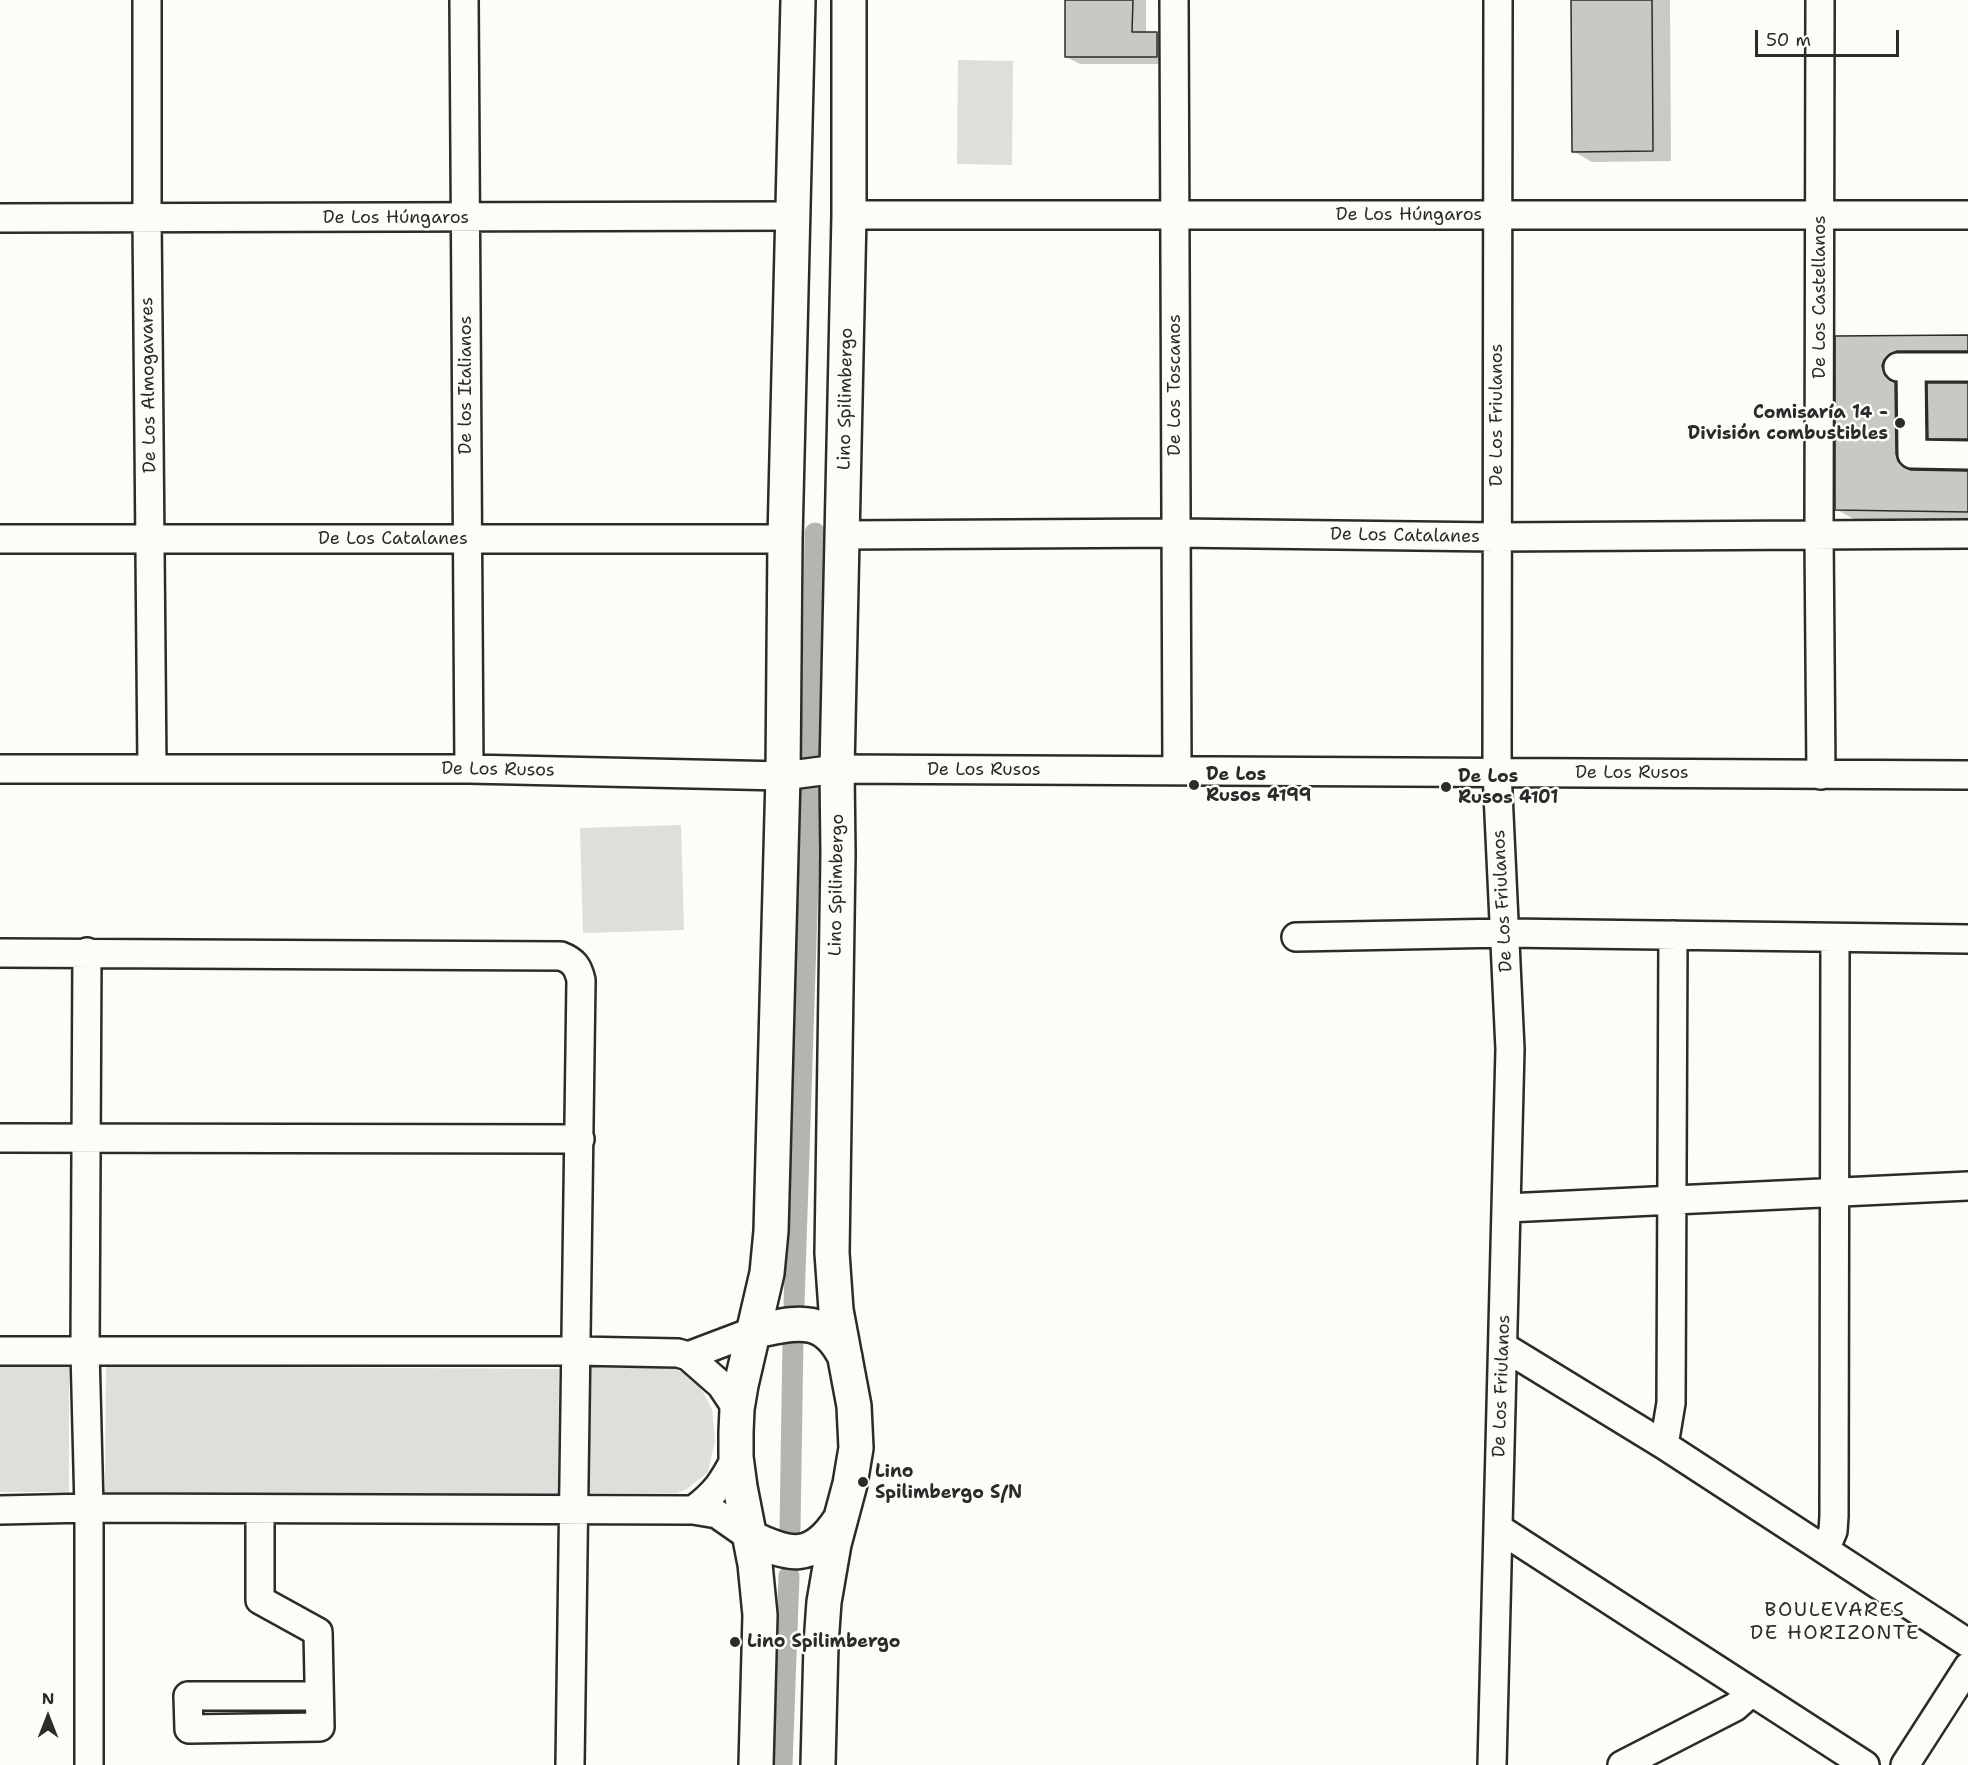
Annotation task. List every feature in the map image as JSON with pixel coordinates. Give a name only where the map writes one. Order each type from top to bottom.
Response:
[{"type":"main road","points":[[798,12],[804,34],[823,42],[834,40],[843,34],[849,12]]},
{"type":"main road","points":[[756,1765],[759,1593],[736,1457],[737,1409],[767,1273],[771,1231],[783,776],[785,539],[798,12]]},
{"type":"main road","name":"Lino Spilimbergo","points":[[818,1765],[822,1622],[826,1586],[856,1448],[854,1406],[835,1302],[832,1252],[837,770],[849,214],[849,12]]},
{"type":"main road","points":[[754,1331],[790,1323],[810,1324],[831,1336],[845,1357]]},
{"type":"main road","points":[[750,1537],[784,1552],[804,1552],[823,1541],[839,1521]]},
{"type":"street","name":"De Los Almogavares","points":[[147,0],[153,770]]},
{"type":"street","name":"De los Italianos","points":[[464,0],[469,770]]},
{"type":"street","name":"De Los Toscanos","points":[[1174,0],[1177,770]]},
{"type":"street","name":"De Los Friulanos","points":[[1492,1765],[1504,1347],[1510,1014],[1497,772],[1498,0]]},
{"type":"street","name":"De Los Castellanos","points":[[1820,0],[1821,775]]},
{"type":"street","name":"De Los Húngaros","points":[[849,214],[1968,215]]},
{"type":"street","name":"De Los Húngaros","points":[[0,218],[793,216]]},
{"type":"street","points":[[1968,367],[1905,367],[1912,454],[1968,454]]},
{"type":"street","name":"De Los Catalanes","points":[[843,535],[1176,533],[1496,537],[1968,534]]},
{"type":"street","name":"De Los Catalanes","points":[[0,539],[785,539]]},
{"type":"street","name":"De Los Rusos","points":[[0,770],[469,770],[783,776],[837,770],[1968,775]]},
{"type":"street","points":[[1296,937],[1505,933],[1968,939]]},
{"type":"street","points":[[1664,1445],[1671,1403],[1673,935]]},
{"type":"street","points":[[1826,1550],[1833,1531],[1834,1516],[1835,938]]},
{"type":"street","points":[[87,952],[85,1351],[89,1508],[89,1765]]},
{"type":"street","points":[[0,953],[561,956],[572,961],[581,980],[570,1765]]},
{"type":"street","points":[[0,1138],[580,1139]]},
{"type":"street","points":[[1507,1208],[1968,1186]]},
{"type":"street","points":[[688,1356],[754,1331]]},
{"type":"street","points":[[1504,1347],[1664,1445],[1968,1643]]},
{"type":"street","points":[[0,1352],[577,1351],[678,1353],[688,1356],[721,1385],[737,1409]]},
{"type":"street","points":[[693,1510],[722,1484],[736,1457]]},
{"type":"street","points":[[0,1509],[693,1510],[717,1514],[750,1537]]},
{"type":"street","points":[[260,1509],[260,1600],[318,1632],[319,1696]]},
{"type":"street","points":[[1498,1528],[1865,1765]]},
{"type":"street","points":[[1905,1765],[1968,1667]]},
{"type":"street","points":[[1622,1765],[1735,1707],[1752,1692]]},
{"type":"shaded area","points":[[958,60],[1013,61],[1012,165],[957,164]]},
{"type":"shaded area","points":[[681,825],[684,930],[583,933],[580,828]]},
{"type":"shaded area","points":[[106,1366],[559,1369],[558,1495],[105,1492]]},
{"type":"shaded area","points":[[0,1367],[69,1367],[69,1492],[0,1492]]},
{"type":"shaded area","points":[[588,1367],[673,1368],[695,1377],[712,1409],[715,1441],[708,1472],[687,1489],[677,1493],[585,1493]]},
{"type":"building","points":[[1065,0],[1133,0],[1132,32],[1157,32],[1157,57],[1065,57]]},
{"type":"building","points":[[1571,0],[1652,0],[1653,151],[1572,152]]},
{"type":"building","name":"Comisaría 14 - División combustibles","points":[[1968,335],[1968,351],[1897,351],[1884,360],[1882,366],[1885,375],[1895,382],[1898,461],[1911,470],[1968,471],[1968,512],[1835,510],[1835,336]]},
{"type":"building","points":[[1927,383],[1968,383],[1968,439],[1928,439]]},
{"type":"waterway","points":[[812,755],[815,533]]},
{"type":"waterway","points":[[794,1304],[811,790]]},
{"type":"waterway","points":[[790,1529],[793,1338]]},
{"type":"waterway","points":[[782,1765],[789,1576]]},
{"type":"place","name":"Comisaría 14 - División combustibles","points":[[1900,423]]},
{"type":"place","name":"De Los Rusos 4199","points":[[1194,785]]},
{"type":"place","name":"De Los Rusos 4101","points":[[1446,787]]},
{"type":"place","name":"Lino Spilimbergo S/N","points":[[863,1482]]},
{"type":"place","name":"Lino Spilimbergo","points":[[735,1642]]},
{"type":"district","name":"BOULEVARES DE HORIZONTE","points":[[1835,1622]]}]
